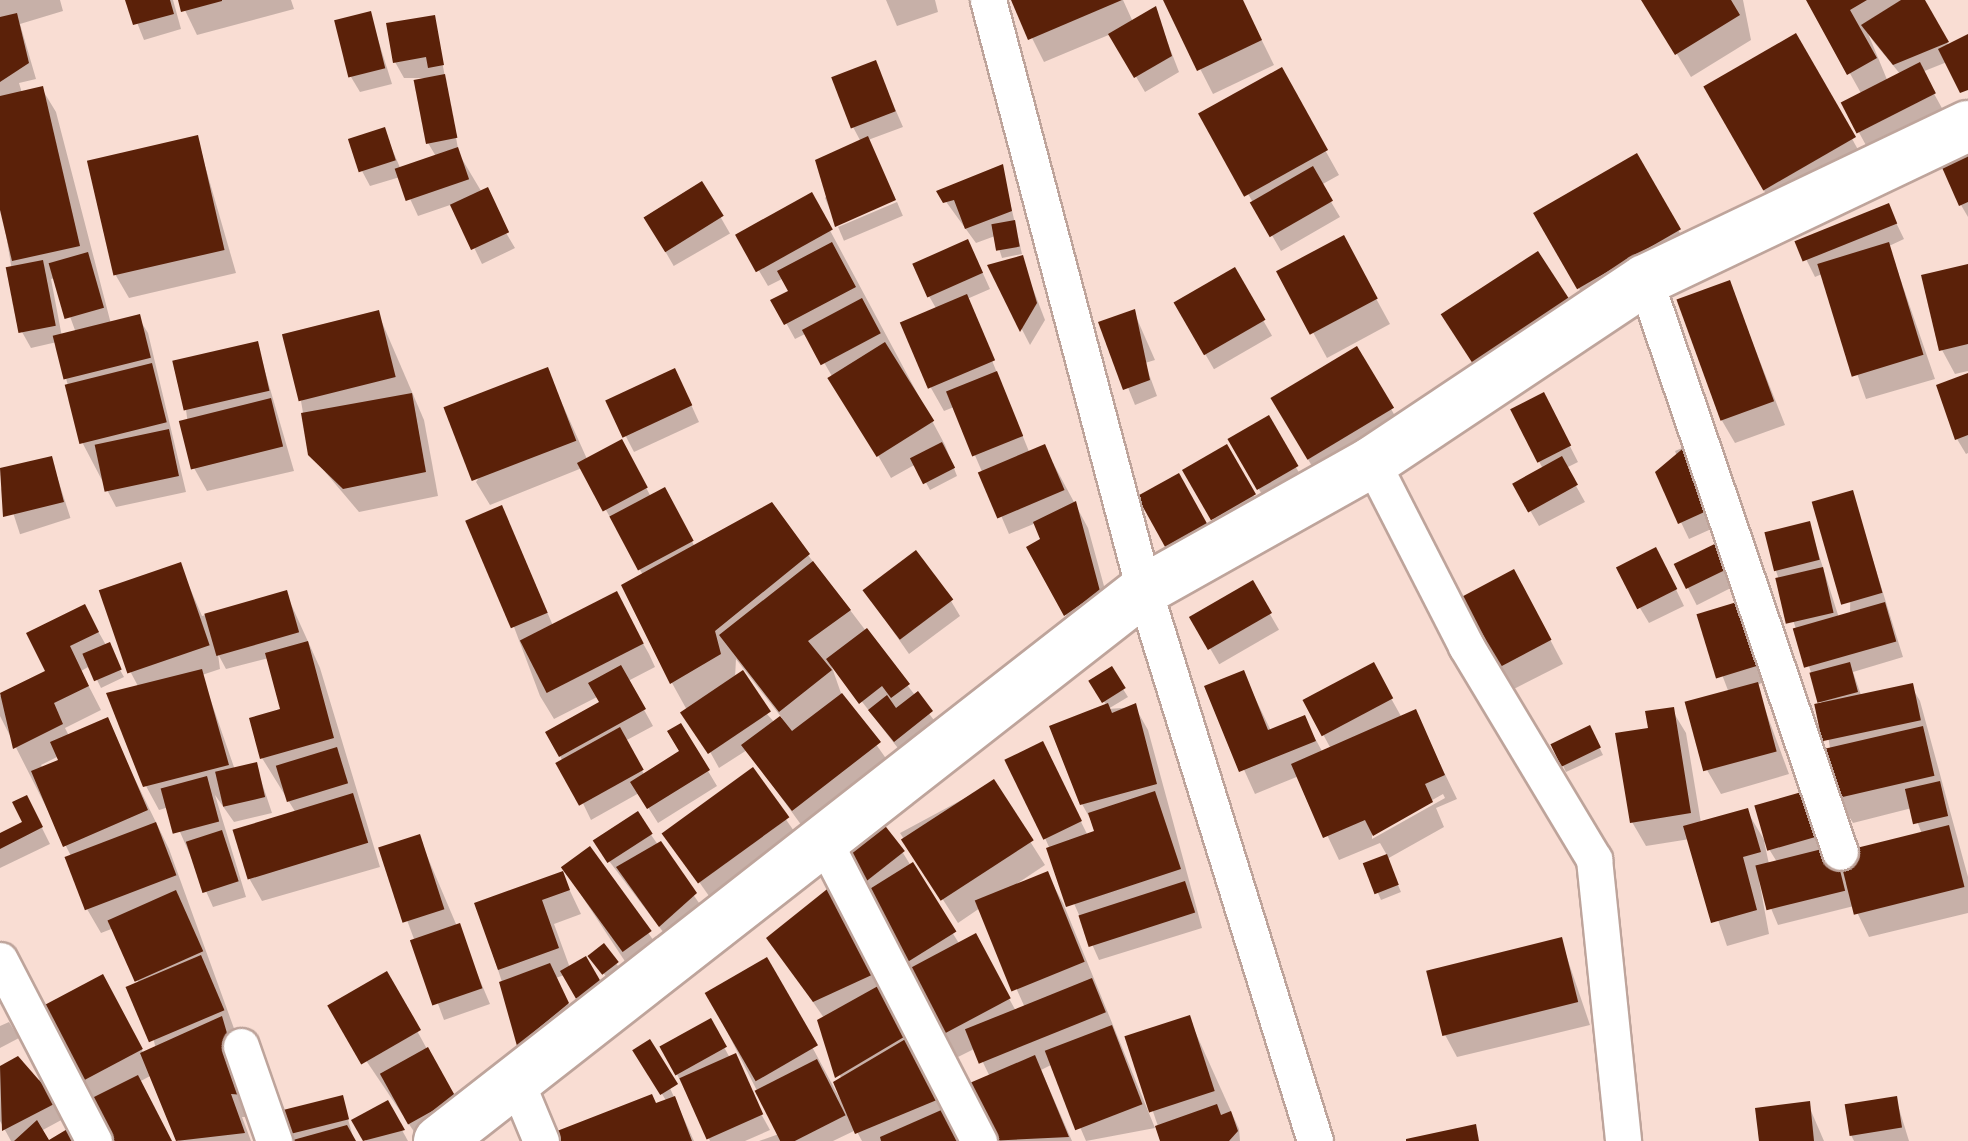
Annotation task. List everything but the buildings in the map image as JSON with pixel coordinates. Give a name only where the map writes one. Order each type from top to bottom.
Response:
[{"type":"street","points":[[988,0],[1144,590],[1315,1141]]},
{"type":"street","points":[[439,1141],[1144,590],[1372,462],[1645,280],[1968,126]]},
{"type":"street","points":[[1645,280],[1840,852]]},
{"type":"street","points":[[1372,462],[1466,646],[1594,859],[1623,1141]]},
{"type":"street","points":[[824,840],[979,1141]]},
{"type":"street","points":[[0,960],[94,1141]]},
{"type":"street","points":[[241,1046],[274,1141]]},
{"type":"street","points":[[516,1080],[541,1141]]}]
